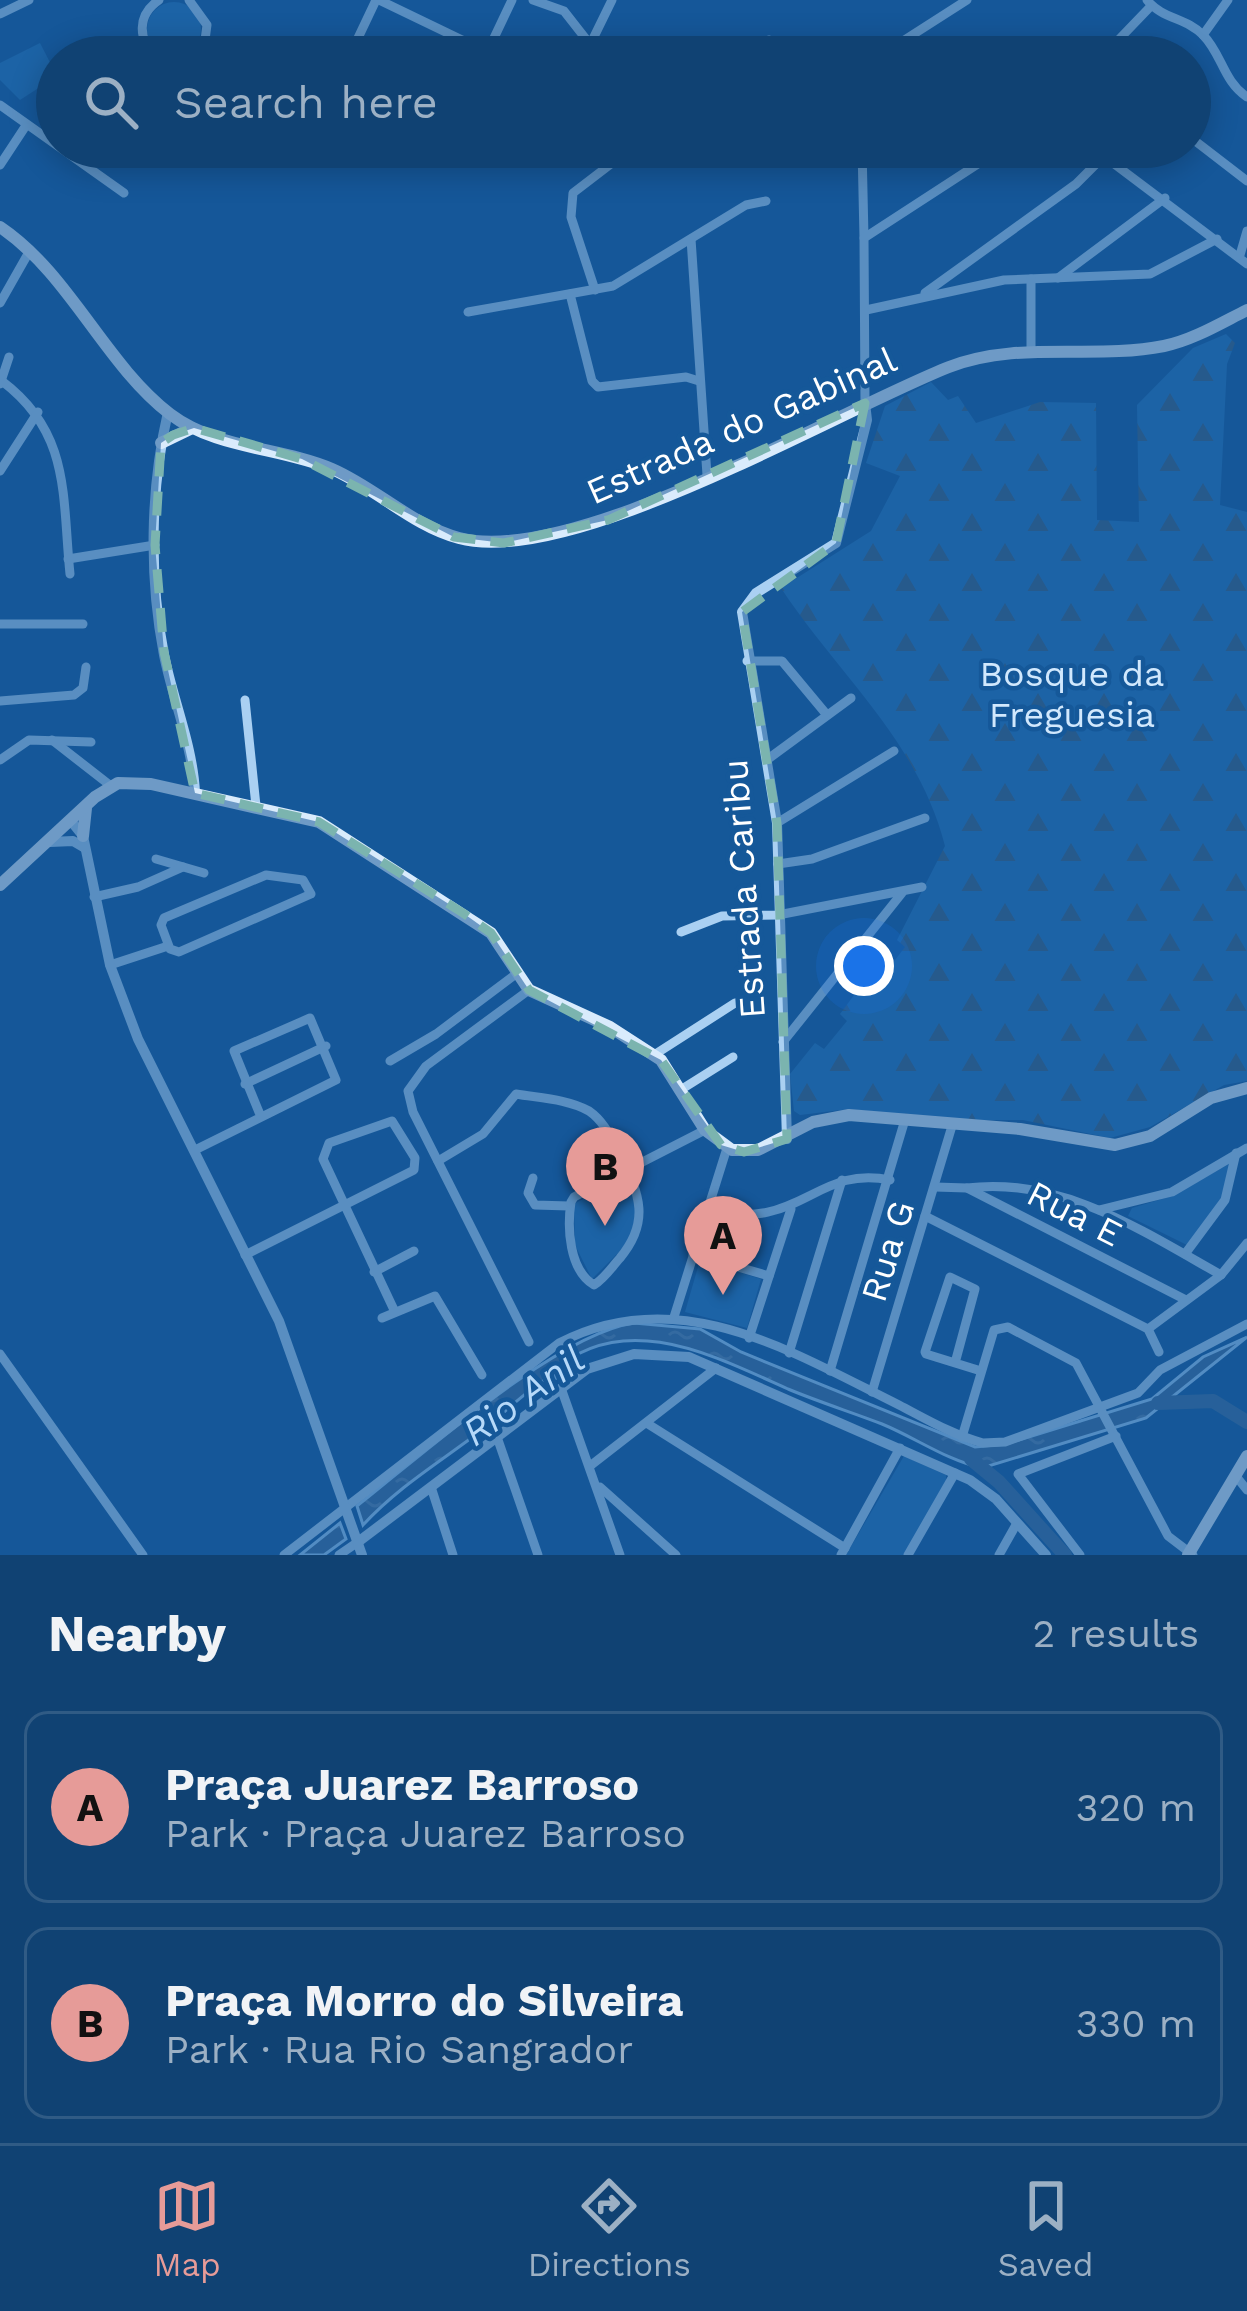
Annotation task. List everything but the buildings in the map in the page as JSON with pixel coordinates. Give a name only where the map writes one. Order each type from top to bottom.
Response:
[{"type":"main road","name":"Estrada do Gabinal","points":[[0,227],[29,252],[168,412],[194,428],[333,470],[431,526],[482,543],[539,537],[608,520],[958,364],[1031,351],[1161,346],[1247,310]]},
{"type":"main road","points":[[161,443],[194,428]]},
{"type":"main road","points":[[0,885],[110,786],[151,784],[256,806],[339,832],[491,933],[530,989],[610,1027],[654,1055],[682,1089],[705,1130],[727,1148],[744,1152],[787,1139],[835,1116],[1128,1143],[1158,1132],[1211,1099],[1247,1088]]},
{"type":"main road","points":[[84,842],[86,806]]},
{"type":"main road","points":[[1190,1554],[1247,1456]]},
{"type":"street","points":[[0,14],[29,0]]},
{"type":"street","points":[[138,0],[149,8]]},
{"type":"street","points":[[142,36],[149,8],[159,0]]},
{"type":"street","points":[[189,0],[207,25],[206,36]]},
{"type":"street","points":[[360,36],[378,0],[449,36]]},
{"type":"street","points":[[495,36],[512,0]]},
{"type":"street","points":[[533,0],[551,2],[564,11],[583,36]]},
{"type":"street","points":[[594,36],[611,0]]},
{"type":"street","points":[[911,36],[967,0]]},
{"type":"street","points":[[1120,36],[1149,3],[1203,34],[1228,0]]},
{"type":"street","points":[[1211,49],[1227,78],[1247,97]]},
{"type":"street","points":[[0,105],[36,134]]},
{"type":"street","points":[[0,165],[25,127]]},
{"type":"street","points":[[1211,153],[1247,181]]},
{"type":"street","points":[[86,168],[124,193]]},
{"type":"street","points":[[595,290],[572,218],[573,193],[606,168]]},
{"type":"street","points":[[862,168],[865,403]]},
{"type":"street","points":[[864,238],[972,168]]},
{"type":"street","points":[[925,293],[963,260],[1093,168]]},
{"type":"street","points":[[1121,168],[1244,260]]},
{"type":"street","points":[[1058,278],[1165,198]]},
{"type":"street","points":[[468,312],[613,286],[746,206],[766,201]]},
{"type":"street","points":[[1244,260],[1247,231]]},
{"type":"street","points":[[691,239],[706,475]]},
{"type":"street","points":[[866,310],[925,293],[1031,279],[1150,274],[1217,239]]},
{"type":"street","points":[[0,303],[29,252]]},
{"type":"street","points":[[1031,279],[1031,351]]},
{"type":"street","points":[[570,294],[598,387],[686,377],[699,381]]},
{"type":"street","points":[[9,357],[1,382],[38,412],[57,452],[70,574]]},
{"type":"street","points":[[686,377],[698,366]]},
{"type":"street","name":"Estrada Caribu","points":[[787,1139],[777,824],[741,624],[747,602],[826,552],[841,534],[867,420],[865,403]]},
{"type":"street","points":[[0,471],[38,412]]},
{"type":"street","points":[[168,412],[161,443],[155,545],[164,652],[195,793]]},
{"type":"street","points":[[68,559],[155,545]]},
{"type":"street","points":[[0,624],[82,624]]},
{"type":"street","points":[[746,661],[782,661],[827,715]]},
{"type":"street","points":[[0,700],[74,695],[83,688],[86,667]]},
{"type":"street","points":[[768,759],[851,698]]},
{"type":"street","points":[[245,700],[256,806]]},
{"type":"street","points":[[52,740],[110,786]]},
{"type":"street","points":[[0,760],[20,743],[91,742]]},
{"type":"street","points":[[777,824],[894,751]]},
{"type":"street","points":[[778,864],[812,859],[925,818]]},
{"type":"street","points":[[71,821],[84,842],[110,965],[138,1039],[304,1382],[359,1545]]},
{"type":"street","points":[[50,842],[84,842]]},
{"type":"street","points":[[156,859],[204,873]]},
{"type":"street","points":[[94,897],[138,887],[183,866]]},
{"type":"street","points":[[110,965],[168,946],[179,952],[290,906],[310,895],[310,886],[287,875],[266,875],[161,921],[168,946]]},
{"type":"street","points":[[681,932],[722,916],[778,915],[922,887]]},
{"type":"street","points":[[783,1042],[902,892]]},
{"type":"street","points":[[390,1060],[436,1034],[516,974]]},
{"type":"street","points":[[529,1342],[408,1099],[412,1081],[530,989]]},
{"type":"street","points":[[654,1055],[735,1003]]},
{"type":"street","points":[[195,1150],[336,1080],[326,1046],[310,1018],[238,1048],[233,1056],[261,1117]]},
{"type":"street","points":[[245,1084],[326,1046]]},
{"type":"street","points":[[682,1089],[733,1057]]},
{"type":"street","points":[[438,1161],[483,1134],[516,1094],[589,1112],[606,1128],[628,1170],[641,1201],[638,1231],[594,1285],[584,1279],[570,1243],[569,1206],[574,1197],[628,1170],[705,1130]]},
{"type":"street","points":[[245,1255],[344,1209],[409,1174],[415,1158],[392,1121],[329,1143],[322,1159],[344,1209],[374,1272],[395,1312]]},
{"type":"street","points":[[830,1371],[904,1123]]},
{"type":"street","name":"Rua G","points":[[872,1392],[952,1126]]},
{"type":"street","points":[[674,1317],[727,1148]]},
{"type":"street","points":[[1099,1210],[1165,1195],[1242,1151]]},
{"type":"street","points":[[1184,1254],[1225,1200],[1242,1151]]},
{"type":"street","points":[[707,1209],[751,1216],[791,1208],[857,1174],[890,1180]]},
{"type":"street","points":[[533,1178],[528,1193],[535,1205],[569,1206]]},
{"type":"street","points":[[789,1353],[843,1179]]},
{"type":"street","points":[[967,1188],[1024,1186],[1099,1210],[1221,1275]]},
{"type":"street","name":"Rua E","points":[[935,1187],[967,1188],[1186,1300]]},
{"type":"street","points":[[749,1338],[791,1208]]},
{"type":"street","points":[[925,1216],[1148,1329],[1159,1352]]},
{"type":"street","points":[[1148,1329],[1221,1275],[1247,1244]]},
{"type":"street","points":[[374,1272],[414,1251]]},
{"type":"street","points":[[693,1254],[769,1276]]},
{"type":"street","points":[[955,1363],[974,1289],[950,1277],[925,1352],[955,1363],[981,1372]]},
{"type":"street","points":[[382,1318],[428,1295],[441,1300],[482,1375]]},
{"type":"street","points":[[284,1555],[559,1343],[623,1317],[674,1317],[749,1338],[983,1443],[1005,1442],[1103,1409],[1142,1391],[1160,1370],[1247,1324]]},
{"type":"street","points":[[962,1437],[992,1333],[1006,1326],[1072,1359],[1168,1536],[1190,1554]]},
{"type":"street","points":[[0,1354],[143,1555]]},
{"type":"street","points":[[339,1555],[359,1545],[561,1388],[602,1362],[634,1354],[672,1354],[716,1368],[983,1487],[1046,1555]]},
{"type":"street","points":[[590,1466],[716,1368]]},
{"type":"street","points":[[561,1388],[620,1555]]},
{"type":"street","points":[[648,1424],[843,1551],[900,1448]]},
{"type":"street","points":[[1080,1555],[1018,1474],[1115,1433]]},
{"type":"street","points":[[497,1437],[538,1555]]},
{"type":"street","points":[[908,1555],[955,1473]]},
{"type":"street","points":[[1235,1475],[1247,1490]]},
{"type":"street","points":[[596,1484],[676,1555]]},
{"type":"street","points":[[431,1487],[453,1555]]},
{"type":"street","points":[[999,1555],[1017,1523]]},
{"type":"highlighted area","points":[[865,403],[836,543],[742,612],[777,823],[787,1139],[744,1152],[721,1145],[661,1060],[529,990],[491,933],[463,913],[319,822],[195,793],[164,652],[155,545],[161,443],[173,435],[194,428],[302,459],[454,537],[504,543],[608,520]]},
{"type":"green space","points":[[164,4],[184,4],[199,19],[200,36],[148,36],[149,19]]},
{"type":"green space","points":[[36,45],[36,90],[20,100],[0,80],[0,63]]},
{"type":"green space","name":"Bosque da Freguesia","points":[[1226,334],[1235,343],[1227,364],[1220,505],[1247,512],[1247,1081],[1224,1085],[1150,1127],[1110,1138],[1023,1120],[950,1120],[849,1109],[800,1115],[794,1111],[790,1074],[815,1043],[824,1049],[847,1021],[840,1014],[866,979],[876,985],[905,947],[897,940],[945,846],[933,808],[897,741],[781,588],[871,531],[900,476],[866,463],[885,406],[931,382],[948,400],[958,396],[976,423],[1040,402],[1096,403],[1097,520],[1139,522],[1137,405],[1193,348]]},
{"type":"green space","points":[[1229,1164],[1233,1167],[1226,1192],[1187,1245],[1128,1216],[1132,1208],[1172,1196]]},
{"type":"green space","points":[[625,1176],[639,1199],[631,1240],[592,1279],[575,1245],[574,1204]]},
{"type":"green space","points":[[700,1260],[761,1279],[747,1328],[685,1312]]},
{"type":"green space","points":[[904,1456],[946,1475],[946,1481],[904,1555],[846,1555]]},
{"type":"water","name":"Rio Anil","points":[[634,1323],[700,1329],[741,1352],[975,1447],[1006,1444],[1152,1399],[1203,1357],[1247,1337],[1146,1418],[982,1468],[699,1352],[638,1340],[608,1343],[579,1353],[551,1373],[561,1379],[549,1377],[531,1389],[405,1486],[363,1525],[357,1506],[491,1400],[567,1349]]},
{"type":"water","points":[[340,1523],[346,1539],[324,1555],[300,1555]]},
{"type":"waterway","points":[[1158,1403],[1213,1401],[1247,1422]]},
{"type":"waterway","points":[[971,1459],[999,1482],[1065,1555]]},
{"type":"place","name":"Praça Morro do Silveira","points":[[605,1226]]},
{"type":"place","name":"Praça Juarez Barroso","points":[[723,1295]]}]
